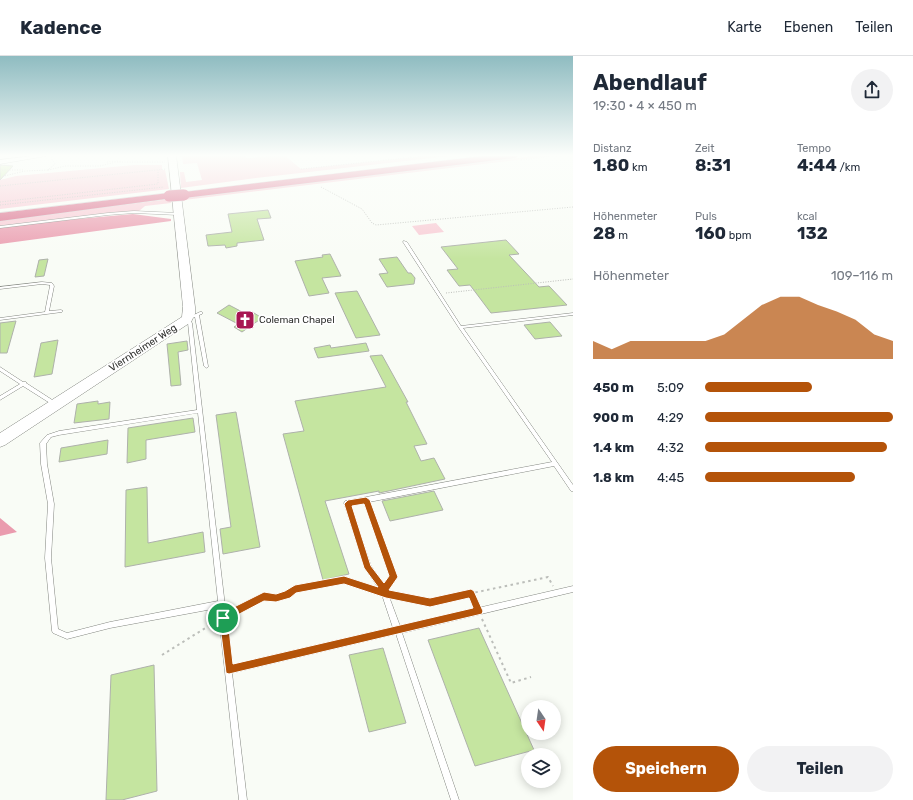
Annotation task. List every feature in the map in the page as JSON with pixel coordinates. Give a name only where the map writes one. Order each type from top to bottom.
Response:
[{"type":"highway","points":[[0,212],[177,196],[224,190]]},
{"type":"highway","points":[[0,216],[229,190]]},
{"type":"street","name":"Viernheimer Weg","points":[[176,190],[189,314],[195,316]]},
{"type":"street","name":"Viernheimer Weg","points":[[0,441],[195,316]]},
{"type":"lane","points":[[0,227],[134,212],[177,196]]},
{"type":"lane","points":[[404,242],[460,327],[573,489]]},
{"type":"lane","points":[[0,288],[42,283],[51,284],[52,286],[47,313]]},
{"type":"lane","points":[[0,318],[61,311]]},
{"type":"lane","points":[[460,327],[573,314]]},
{"type":"lane","points":[[195,316],[206,366]]},
{"type":"lane","points":[[195,316],[190,323],[243,800]]},
{"type":"lane","points":[[0,369],[56,404]]},
{"type":"lane","points":[[0,398],[24,383]]},
{"type":"lane","points":[[200,411],[59,433],[49,436],[43,443],[44,464],[51,504],[48,558],[55,631],[67,636],[110,625],[221,604]]},
{"type":"lane","points":[[455,800],[385,592],[368,568],[348,504],[556,464]]},
{"type":"lane","points":[[366,500],[394,577],[385,592]]},
{"type":"lane","points":[[229,670],[573,589]]},
{"type":"path","points":[[0,202],[108,190]]},
{"type":"path","points":[[326,190],[362,210],[372,223],[376,225],[573,207]]},
{"type":"path","points":[[0,205],[177,196]]},
{"type":"path","points":[[438,294],[573,279]]},
{"type":"path","points":[[162,654],[264,596],[276,598],[287,595],[295,590],[344,580],[385,592],[430,602],[548,577],[557,593]]},
{"type":"path","points":[[471,594],[511,682],[531,677]]},
{"type":"shaded area","points":[[0,190],[163,190],[0,209]]},
{"type":"shaded area","points":[[245,190],[269,190],[184,200],[183,197]]},
{"type":"shaded area","points":[[170,199],[171,203],[145,206],[139,211],[0,226],[0,220]]},
{"type":"shaded area","points":[[133,214],[171,219],[171,221],[0,244],[0,228],[55,221]]},
{"type":"shaded area","points":[[436,223],[444,232],[419,235],[412,226]]},
{"type":"shaded area","points":[[0,518],[17,532],[0,536]]},
{"type":"building","points":[[268,210],[271,218],[257,219],[264,240],[237,243],[237,246],[226,248],[225,245],[208,246],[206,235],[232,232],[228,214]]},
{"type":"building","points":[[506,240],[519,254],[509,255],[539,287],[549,286],[567,305],[491,313],[470,285],[459,286],[447,270],[458,269],[441,247]]},
{"type":"building","points":[[330,254],[341,276],[322,278],[329,293],[309,296],[295,261],[323,257],[322,255]]},
{"type":"building","points":[[397,257],[408,273],[411,273],[415,278],[414,284],[387,287],[379,274],[388,273],[379,259]]},
{"type":"building","points":[[48,259],[44,276],[35,277],[39,260]]},
{"type":"building","points":[[357,291],[380,335],[356,338],[335,293]]},
{"type":"building","name":"Coleman Chapel","points":[[229,305],[250,316],[254,313],[262,318],[242,332],[234,327],[238,324],[217,313]]},
{"type":"building","points":[[16,321],[7,353],[0,353],[0,323]]},
{"type":"building","points":[[550,322],[562,336],[535,339],[524,325]]},
{"type":"building","points":[[58,340],[52,374],[34,377],[41,343]]},
{"type":"building","points":[[187,341],[188,350],[178,352],[181,385],[171,386],[167,344]]},
{"type":"building","points":[[366,343],[369,351],[318,358],[314,348],[330,345],[331,348]]},
{"type":"building","points":[[382,355],[408,402],[406,402],[427,444],[414,446],[421,461],[434,458],[445,479],[379,493],[379,491],[325,501],[349,574],[323,580],[283,434],[304,431],[295,401],[386,387],[370,356]]},
{"type":"building","points":[[98,401],[98,404],[110,402],[109,419],[74,423],[77,404]]},
{"type":"building","points":[[236,412],[260,547],[223,554],[220,529],[231,527],[216,415]]},
{"type":"building","points":[[193,418],[195,432],[146,440],[146,459],[127,463],[128,428]]},
{"type":"building","points":[[108,440],[107,454],[59,462],[61,448]]},
{"type":"building","points":[[147,487],[148,543],[203,532],[205,552],[125,567],[126,490]]},
{"type":"building","points":[[434,491],[443,510],[390,521],[382,501]]},
{"type":"building","points":[[479,628],[521,721],[521,740],[529,740],[533,748],[521,748],[521,754],[475,766],[428,640]]},
{"type":"building","points":[[383,648],[406,723],[369,732],[349,655]]},
{"type":"building","points":[[154,665],[157,791],[122,800],[106,800],[111,675]]},
{"type":"place","name":"Coleman Chapel","points":[[245,320]]},
{"type":"route","points":[[223,618],[229,670],[338,643],[479,611],[471,594],[430,602],[386,594],[384,590],[394,577],[366,500],[348,504],[368,568],[379,581],[386,594],[344,580],[295,590],[287,595],[276,598],[264,596],[223,618]]}]
